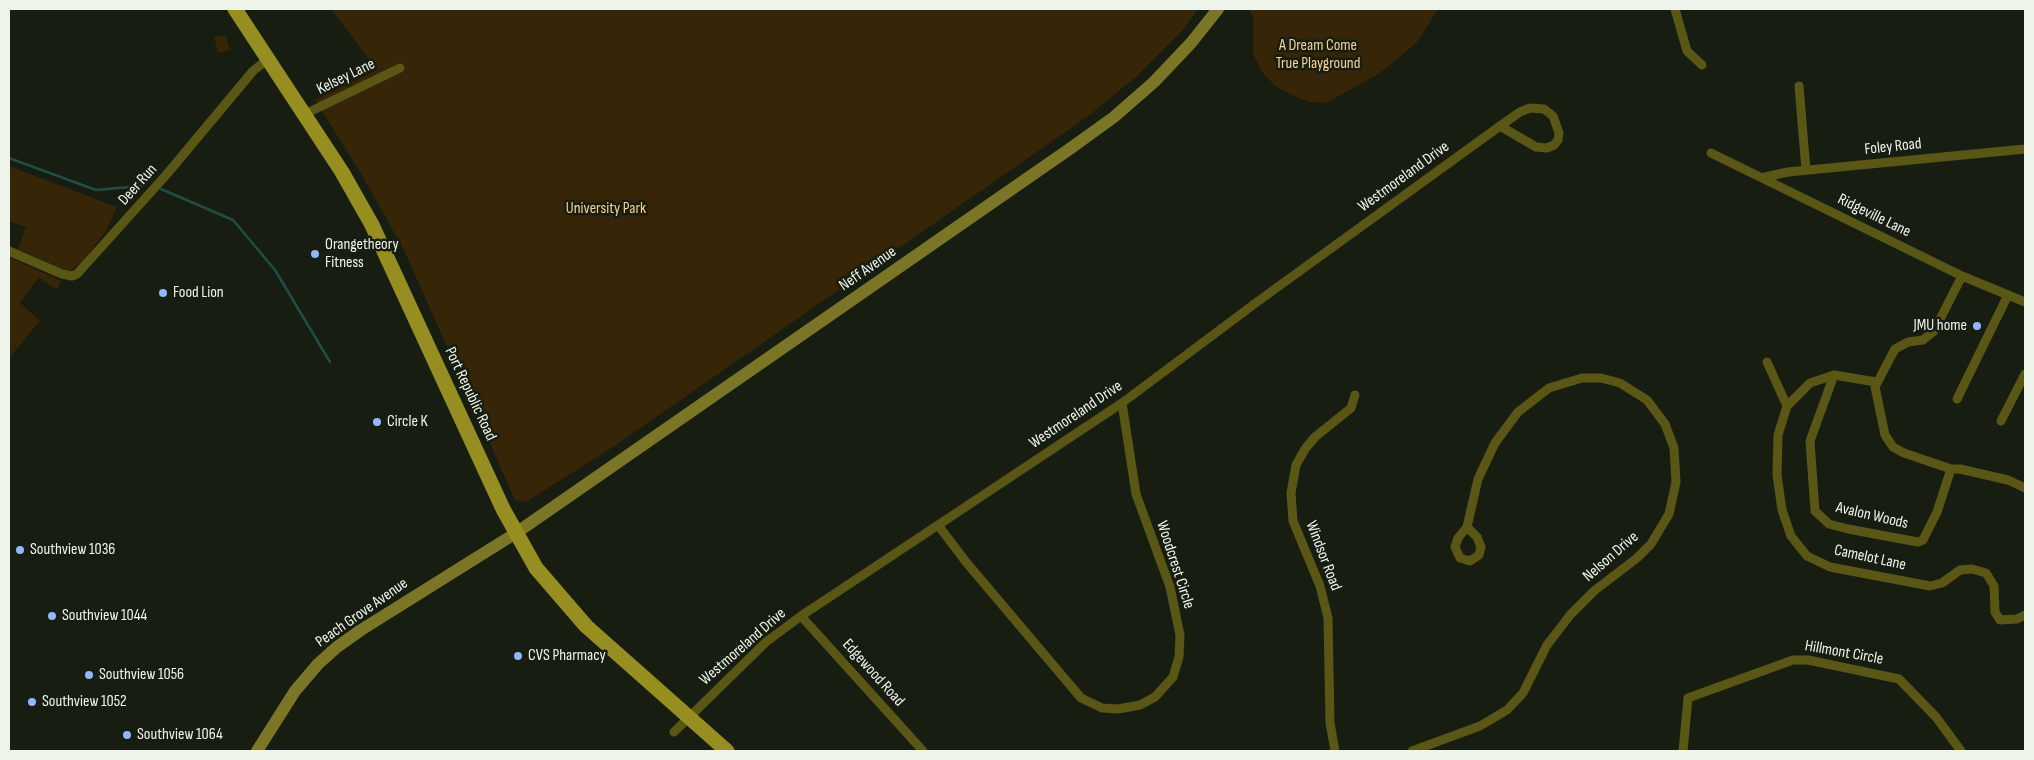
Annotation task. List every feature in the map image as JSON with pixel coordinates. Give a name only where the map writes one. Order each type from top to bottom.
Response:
[{"type":"main road","name":"Port Republic Road","points":[[235,9],[305,114],[372,225],[516,533],[536,568],[571,611],[727,751]]},
{"type":"main road","name":"Neff Avenue","points":[[516,533],[1114,117],[1164,71],[1218,9]]},
{"type":"main road","name":"Peach Grove Avenue","points":[[257,751],[290,698],[331,652],[361,630],[516,533]]},
{"type":"street","points":[[1675,9],[1687,51],[1702,64]]},
{"type":"street","name":"Deer Run","points":[[9,251],[62,274],[72,276],[77,274],[167,174],[253,71],[268,60]]},
{"type":"street","name":"Kelsey Lane","points":[[305,114],[400,68]]},
{"type":"street","points":[[1799,86],[1806,170]]},
{"type":"street","name":"Westmoreland Drive","points":[[674,732],[688,716],[766,642],[801,616],[1122,403],[1265,296],[1500,126],[1520,112],[1540,108],[1553,116],[1559,137],[1554,145],[1542,148],[1524,141],[1500,126]]},
{"type":"street","name":"Foley Road","points":[[1765,177],[1806,170],[2025,149]]},
{"type":"street","name":"Ridgeville Lane","points":[[1711,153],[1765,177],[1793,194],[1962,276],[2025,302]]},
{"type":"street","points":[[1962,276],[1934,330],[1923,340],[1898,346],[1876,382],[1875,392],[1883,427],[1888,441],[1893,447],[1904,453],[1951,469],[1960,469],[2008,480],[2025,488]]},
{"type":"street","points":[[1957,399],[2008,295]]},
{"type":"street","points":[[1767,362],[1787,406]]},
{"type":"street","points":[[2000,421],[2025,374]]},
{"type":"street","name":"Camelot Lane","points":[[1876,382],[1834,375],[1810,383],[1787,406],[1778,435],[1777,475],[1782,510],[1791,536],[1807,556],[1830,567],[1930,586],[1942,583],[1960,570],[1972,569],[1986,573],[1994,586],[1995,612],[2000,620],[2016,619],[2025,615]]},
{"type":"street","name":"Avalon Woods","points":[[1834,375],[1810,441],[1816,511],[1829,524],[1918,542],[1923,540],[1937,512],[1951,469]]},
{"type":"street","name":"Nelson Drive","points":[[1412,751],[1480,726],[1507,710],[1523,693],[1547,645],[1571,614],[1594,591],[1637,558],[1651,544],[1669,514],[1676,482],[1674,448],[1665,424],[1647,400],[1633,389],[1620,383],[1601,378],[1582,378],[1549,388],[1518,412],[1495,443],[1478,479],[1467,527]]},
{"type":"street","name":"Windsor Road","points":[[1335,751],[1329,714],[1328,618],[1320,586],[1293,521],[1291,493],[1296,465],[1307,445],[1351,408],[1355,395]]},
{"type":"street","name":"Woodcrest Circle","points":[[938,525],[966,562],[1081,698],[1102,708],[1118,710],[1140,705],[1155,696],[1172,678],[1179,657],[1180,636],[1170,587],[1136,494],[1122,403]]},
{"type":"street","name":"Edgewood Road","points":[[801,616],[923,751]]},
{"type":"street","name":"Hillmont Circle","points":[[1683,751],[1688,698],[1778,664],[1793,660],[1808,660],[1899,679],[1936,717],[1961,751]]},
{"type":"green space","name":"University Park","points":[[331,9],[1198,9],[1184,29],[1135,78],[1087,117],[616,445],[526,502],[515,500],[405,252],[363,177],[315,100],[377,70]]},
{"type":"green space","name":"A Dream Come True Playground","points":[[1249,9],[1438,9],[1418,41],[1399,58],[1377,75],[1326,103],[1309,102],[1292,95],[1275,86],[1262,72],[1253,54],[1253,17]]},
{"type":"green space","points":[[226,35],[230,50],[218,53],[214,37]]},
{"type":"green space","points":[[9,166],[117,207],[106,231],[84,260],[69,272],[18,249],[26,227],[9,221]]},
{"type":"green space","points":[[9,257],[61,281],[56,290],[39,277],[20,303],[40,321],[9,358]]},
{"type":"waterway","points":[[9,158],[96,190],[141,186]]},
{"type":"waterway","points":[[161,189],[233,220],[275,270],[330,362]]},
{"type":"place","name":"Orangetheory Fitness","points":[[315,254]]},
{"type":"place","name":"Food Lion","points":[[163,293]]},
{"type":"place","name":"JMU home","points":[[1977,326]]},
{"type":"place","name":"Circle K","points":[[377,422]]},
{"type":"place","name":"Southview 1036","points":[[20,550]]},
{"type":"place","name":"Southview 1044","points":[[52,616]]},
{"type":"place","name":"CVS Pharmacy","points":[[518,656]]},
{"type":"place","name":"Southview 1056","points":[[89,675]]},
{"type":"place","name":"Southview 1052","points":[[32,702]]},
{"type":"place","name":"Southview 1064","points":[[127,735]]}]
